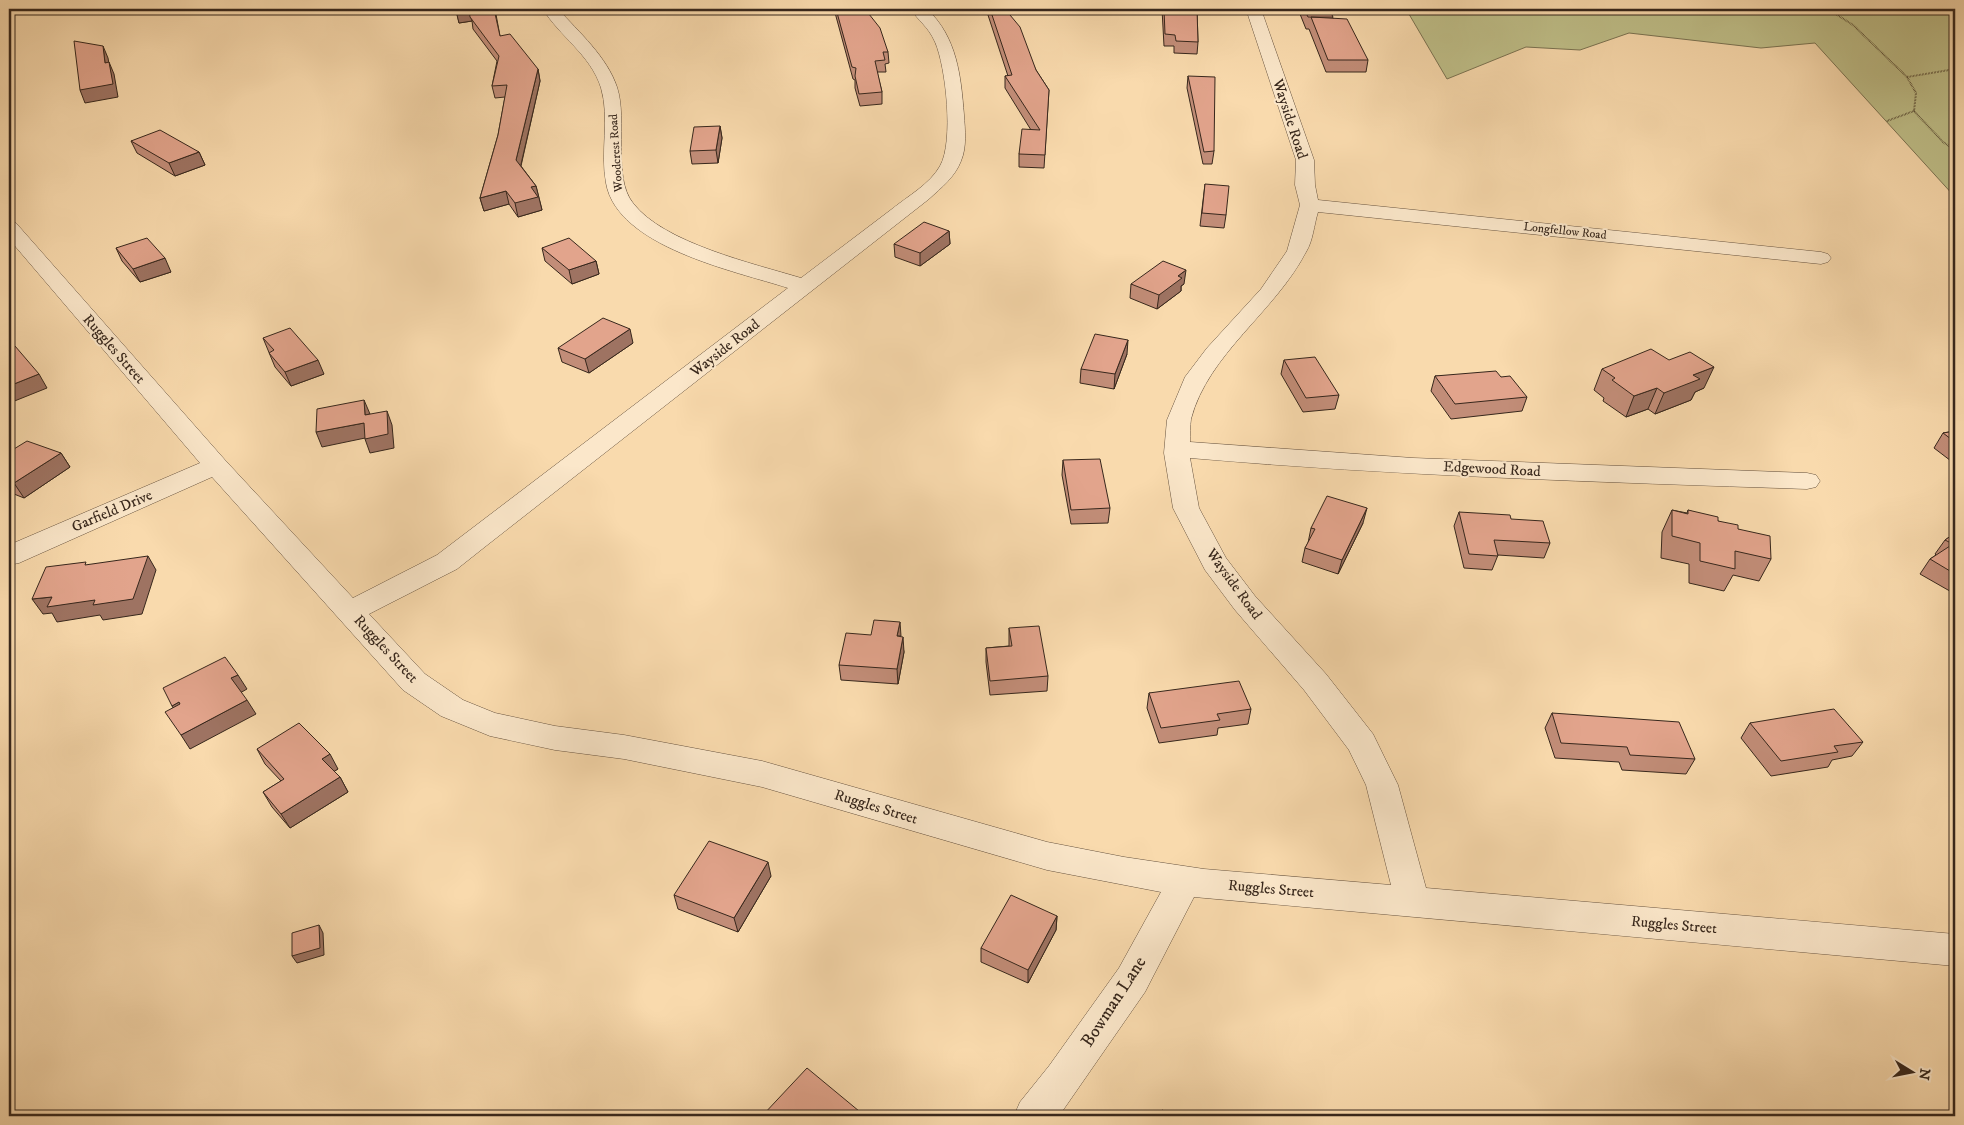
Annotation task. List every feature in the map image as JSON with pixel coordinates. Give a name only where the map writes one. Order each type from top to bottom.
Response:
[{"type":"street","name":"Woodcrest Road","points":[[550,9],[596,65],[606,81],[613,107],[616,190],[625,208],[644,225],[673,241],[804,286]]},
{"type":"street","name":"Wayside Road","points":[[351,611],[446,562],[476,540],[922,195],[949,167],[956,142],[952,67],[940,36],[932,23],[918,9]]},
{"type":"street","name":"Wayside Road","points":[[1254,9],[1305,160],[1305,184],[1310,205],[1297,251],[1269,293],[1215,353],[1197,377],[1179,420],[1177,449],[1186,508],[1215,563],[1245,603],[1315,682],[1362,743],[1382,785],[1412,901]]},
{"type":"street","name":"Longfellow Road","points":[[1310,205],[1820,258]]},
{"type":"street","name":"Ruggles Street","points":[[9,227],[216,466],[351,611],[414,682],[452,708],[490,724],[555,738],[624,747],[762,774],[1047,856],[1124,872],[1185,881],[1955,950]]},
{"type":"street","name":"Edgewood Road","points":[[1177,449],[1258,457],[1464,468],[1807,481]]},
{"type":"street","name":"Garfield Drive","points":[[9,556],[216,466]]},
{"type":"street","name":"Bowman Lane","points":[[1034,1116],[1063,1079],[1132,980],[1185,881]]},
{"type":"path","points":[[1828,9],[1844,18],[1871,42],[1894,67],[1907,77],[1914,86],[1917,98],[1914,111]]},
{"type":"path","points":[[1907,77],[1955,69]]},
{"type":"path","points":[[1886,121],[1914,111]]},
{"type":"path","points":[[1914,111],[1943,142],[1955,150]]},
{"type":"green space","points":[[1406,9],[1955,9],[1955,197],[1815,43],[1761,48],[1629,33],[1580,50],[1526,47],[1447,79]]},
{"type":"building","points":[[456,9],[494,9],[500,36],[510,34],[538,69],[516,160],[536,186],[531,187],[538,197],[515,203],[506,191],[480,198],[498,135],[507,85],[492,86],[499,56],[470,17],[469,10],[456,11]]},
{"type":"building","points":[[836,9],[865,9],[880,28],[888,52],[883,52],[885,60],[875,61],[882,92],[859,94],[855,76],[856,68],[852,67]]},
{"type":"building","points":[[990,9],[1005,9],[1020,27],[1036,70],[1049,90],[1045,155],[1019,154],[1022,129],[1040,130],[1005,76],[1012,75]]},
{"type":"building","points":[[1164,9],[1197,9],[1198,42],[1176,41],[1175,35],[1165,34]]},
{"type":"building","points":[[1304,9],[1329,9],[1333,17],[1308,17]]},
{"type":"building","points":[[1311,17],[1347,19],[1368,60],[1328,60]]},
{"type":"building","points":[[74,41],[103,46],[105,63],[109,62],[113,84],[80,90]]},
{"type":"building","points":[[1188,76],[1215,77],[1214,151],[1204,152]]},
{"type":"building","points":[[720,126],[716,150],[690,151],[694,127]]},
{"type":"building","points":[[160,130],[199,152],[169,163],[131,141]]},
{"type":"building","points":[[1205,184],[1229,186],[1226,215],[1202,213]]},
{"type":"building","points":[[924,222],[949,231],[920,253],[894,244]]},
{"type":"building","points":[[147,238],[165,258],[133,269],[116,248]]},
{"type":"building","points":[[569,238],[596,261],[569,270],[542,248]]},
{"type":"building","points":[[1163,261],[1186,270],[1178,276],[1182,278],[1159,295],[1131,284]]},
{"type":"building","points":[[603,318],[630,329],[585,359],[558,348]]},
{"type":"building","points":[[290,328],[318,360],[285,372],[269,353],[274,350],[263,338]]},
{"type":"building","points":[[1095,334],[1128,340],[1115,374],[1081,369]]},
{"type":"building","points":[[15,346],[39,374],[9,386],[9,348]]},
{"type":"building","points":[[1651,349],[1669,360],[1690,352],[1714,367],[1693,375],[1700,379],[1664,393],[1657,388],[1634,396],[1612,380],[1615,378],[1602,369]]},
{"type":"building","points":[[1315,357],[1339,395],[1306,398],[1284,360]]},
{"type":"building","points":[[1496,371],[1501,377],[1510,376],[1527,397],[1455,404],[1435,376]]},
{"type":"building","points":[[364,400],[365,415],[387,411],[388,434],[365,439],[364,423],[316,432],[317,409]]},
{"type":"building","points":[[1955,431],[1955,442],[1943,433]]},
{"type":"building","points":[[27,441],[61,453],[14,483],[9,481],[9,452]]},
{"type":"building","points":[[1100,459],[1110,508],[1071,510],[1063,460]]},
{"type":"building","points":[[1327,496],[1367,508],[1342,560],[1305,548],[1315,529],[1311,528]]},
{"type":"building","points":[[1672,510],[1688,514],[1688,510],[1718,517],[1718,521],[1738,525],[1738,529],[1770,536],[1771,559],[1735,551],[1735,569],[1700,561],[1700,543],[1672,536]]},
{"type":"building","points":[[1459,512],[1510,515],[1511,519],[1543,521],[1550,543],[1494,540],[1498,556],[1469,554]]},
{"type":"building","points":[[1955,533],[1955,574],[1930,559],[1953,544],[1945,540]]},
{"type":"building","points":[[148,556],[133,599],[93,605],[95,600],[47,607],[52,597],[32,599],[46,567],[86,562],[85,565]]},
{"type":"building","points":[[874,620],[900,622],[897,636],[903,637],[897,669],[839,665],[846,633],[871,635]]},
{"type":"building","points":[[1039,626],[1048,676],[990,681],[986,648],[1012,646],[1009,628]]},
{"type":"building","points":[[225,657],[238,675],[231,678],[247,700],[181,735],[165,712],[180,704],[179,702],[172,706],[163,688]]},
{"type":"building","points":[[1239,681],[1251,709],[1217,714],[1220,720],[1161,728],[1149,693]]},
{"type":"building","points":[[1834,709],[1863,742],[1834,746],[1838,752],[1781,761],[1750,723]]},
{"type":"building","points":[[1552,713],[1679,722],[1695,759],[1630,755],[1627,747],[1561,743]]},
{"type":"building","points":[[299,723],[330,754],[322,759],[340,777],[281,814],[263,792],[284,779],[257,749]]},
{"type":"building","points":[[709,841],[768,862],[734,918],[674,895]]},
{"type":"building","points":[[1011,895],[1057,916],[1028,970],[981,948]]},
{"type":"building","points":[[319,925],[320,948],[292,956],[292,933]]},
{"type":"building","points":[[807,1068],[865,1116],[762,1116]]},
{"type":"building","points":[[1162,1110],[1178,1116],[1160,1116]]}]
